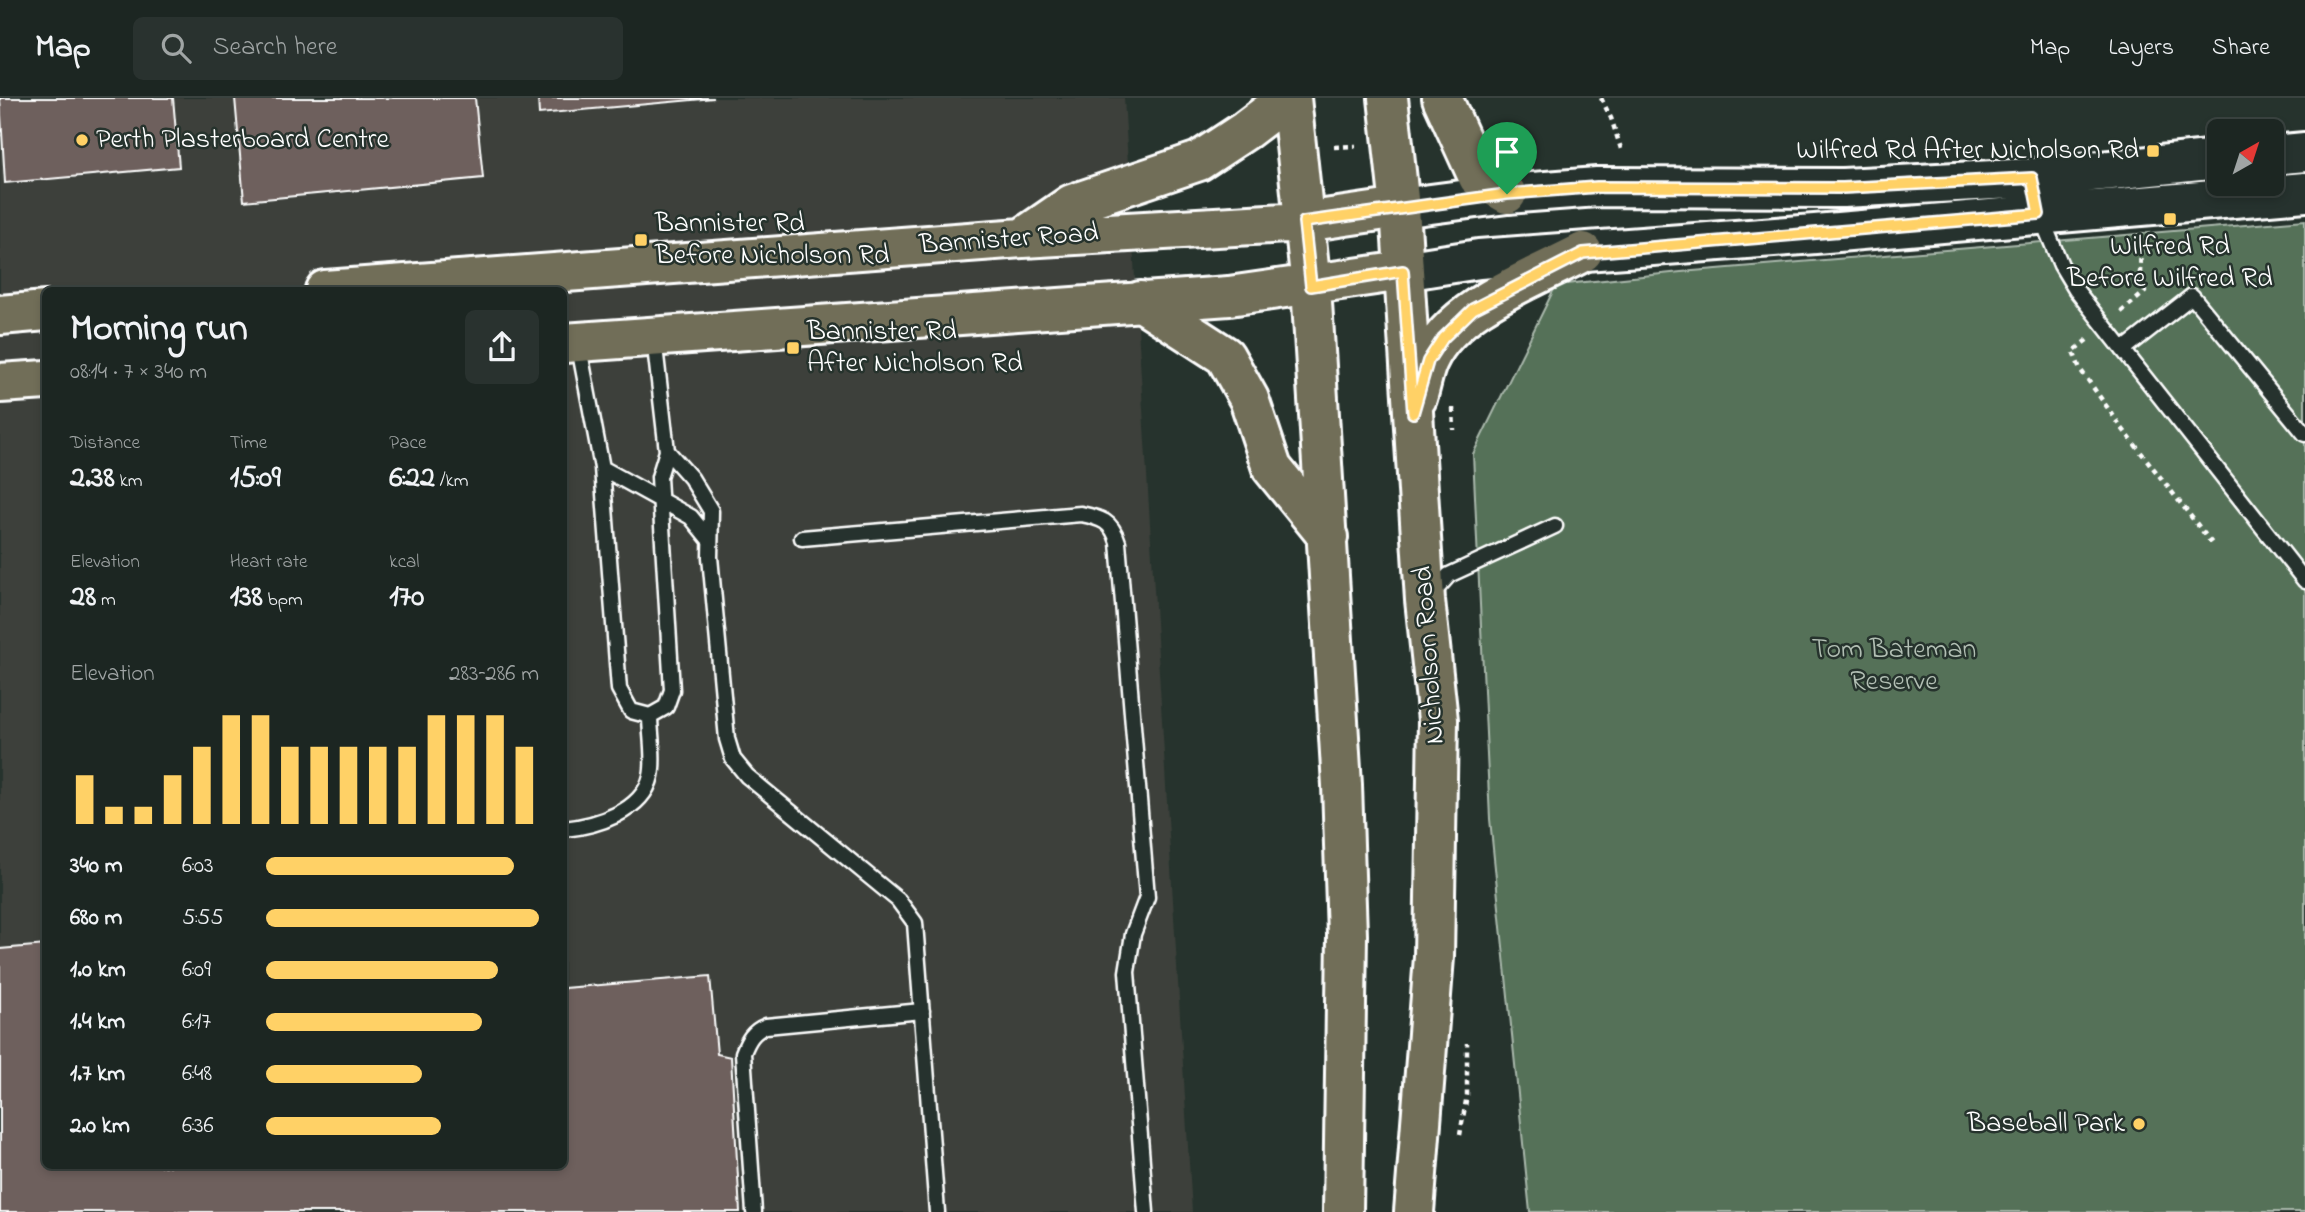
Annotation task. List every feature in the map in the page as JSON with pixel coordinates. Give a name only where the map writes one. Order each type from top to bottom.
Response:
[{"type":"main road","points":[[1022,238],[1072,204],[1199,160],[1246,130],[1275,108],[1282,98]]},
{"type":"main road","points":[[1291,98],[1311,286],[1328,537],[1347,935],[1343,1212]]},
{"type":"main road","name":"Nicholson Road","points":[[1388,98],[1399,208],[1425,600],[1438,720],[1434,957],[1414,1212]]},
{"type":"main road","points":[[1442,98],[1478,177],[1507,194]]},
{"type":"main road","points":[[2284,154],[2305,152]]},
{"type":"main road","points":[[571,342],[1229,296],[1311,286],[1479,259],[1583,253],[2036,196],[2207,161]]},
{"type":"main road","points":[[1399,208],[1507,194],[1597,187],[1843,188],[2036,196],[2305,192]]},
{"type":"main road","name":"Bannister Road","points":[[365,287],[1022,238],[1304,222],[1399,208]]},
{"type":"main road","points":[[1413,413],[1428,361],[1443,338],[1473,309],[1583,253]]},
{"type":"main road","points":[[1140,301],[1226,356],[1249,399],[1272,468],[1328,537]]},
{"type":"main road","points":[[0,315],[42,311]]},
{"type":"main road","points":[[0,383],[42,380]]},
{"type":"lane","points":[[2036,196],[2061,265],[2076,290],[2305,580]]},
{"type":"lane","points":[[2123,350],[2192,296],[2305,434]]},
{"type":"lane","points":[[571,342],[602,468],[619,689],[631,711],[650,716],[666,707],[672,690],[659,477],[667,451],[654,336]]},
{"type":"lane","points":[[667,451],[691,478],[711,511],[708,538],[727,739],[733,759],[747,776],[898,900],[915,923],[937,1212]]},
{"type":"lane","points":[[602,468],[691,517],[708,538]]},
{"type":"lane","points":[[802,538],[1081,514],[1101,518],[1114,528],[1123,594],[1147,897],[1133,934],[1126,972],[1146,1212]]},
{"type":"lane","points":[[1425,600],[1449,575],[1555,526]]},
{"type":"lane","points":[[567,828],[618,815],[636,801],[651,776],[650,716]]},
{"type":"lane","points":[[754,1212],[743,1053],[747,1041],[757,1030],[766,1026],[922,1011]]},
{"type":"path","points":[[1601,98],[1611,118],[1622,157]]},
{"type":"path","points":[[2118,315],[2145,292],[2140,273],[2141,237]]},
{"type":"path","points":[[2087,339],[2073,351],[2080,369],[2122,428],[2214,546]]},
{"type":"shaded area","points":[[0,98],[1124,98],[1192,1212],[0,1212]]},
{"type":"green space","name":"Tom Bateman Reserve","points":[[2305,220],[2305,1212],[1530,1212],[1490,819],[1473,454],[1556,285],[1681,272]]},
{"type":"building","points":[[0,98],[173,98],[179,167],[5,183]]},
{"type":"building","points":[[235,98],[475,98],[483,178],[244,201]]},
{"type":"building","points":[[538,98],[714,98],[539,114]]},
{"type":"building","points":[[42,945],[42,1169],[567,1169],[567,988],[710,976],[717,1054],[731,1057],[740,1212],[0,1212],[0,949]]},
{"type":"place","name":"Perth Plasterboard Centre","points":[[82,140]]},
{"type":"place","name":"Wilfred Rd After Nicholson Rd","points":[[2153,151]]},
{"type":"place","name":"Wilfred Rd Before Wilfred Rd","points":[[2170,219]]},
{"type":"place","name":"Bannister Rd Before Nicholson Rd","points":[[641,240]]},
{"type":"place","name":"Bannister Rd After Nicholson Rd","points":[[793,348]]},
{"type":"place","name":"Baseball Park","points":[[2139,1124]]},
{"type":"route","points":[[2032,178],[2039,214],[1583,253],[1473,309],[1443,338],[1428,361],[1413,413],[1403,271],[1311,286],[1304,222],[1507,194],[1597,187],[1843,188],[2032,178]]}]
